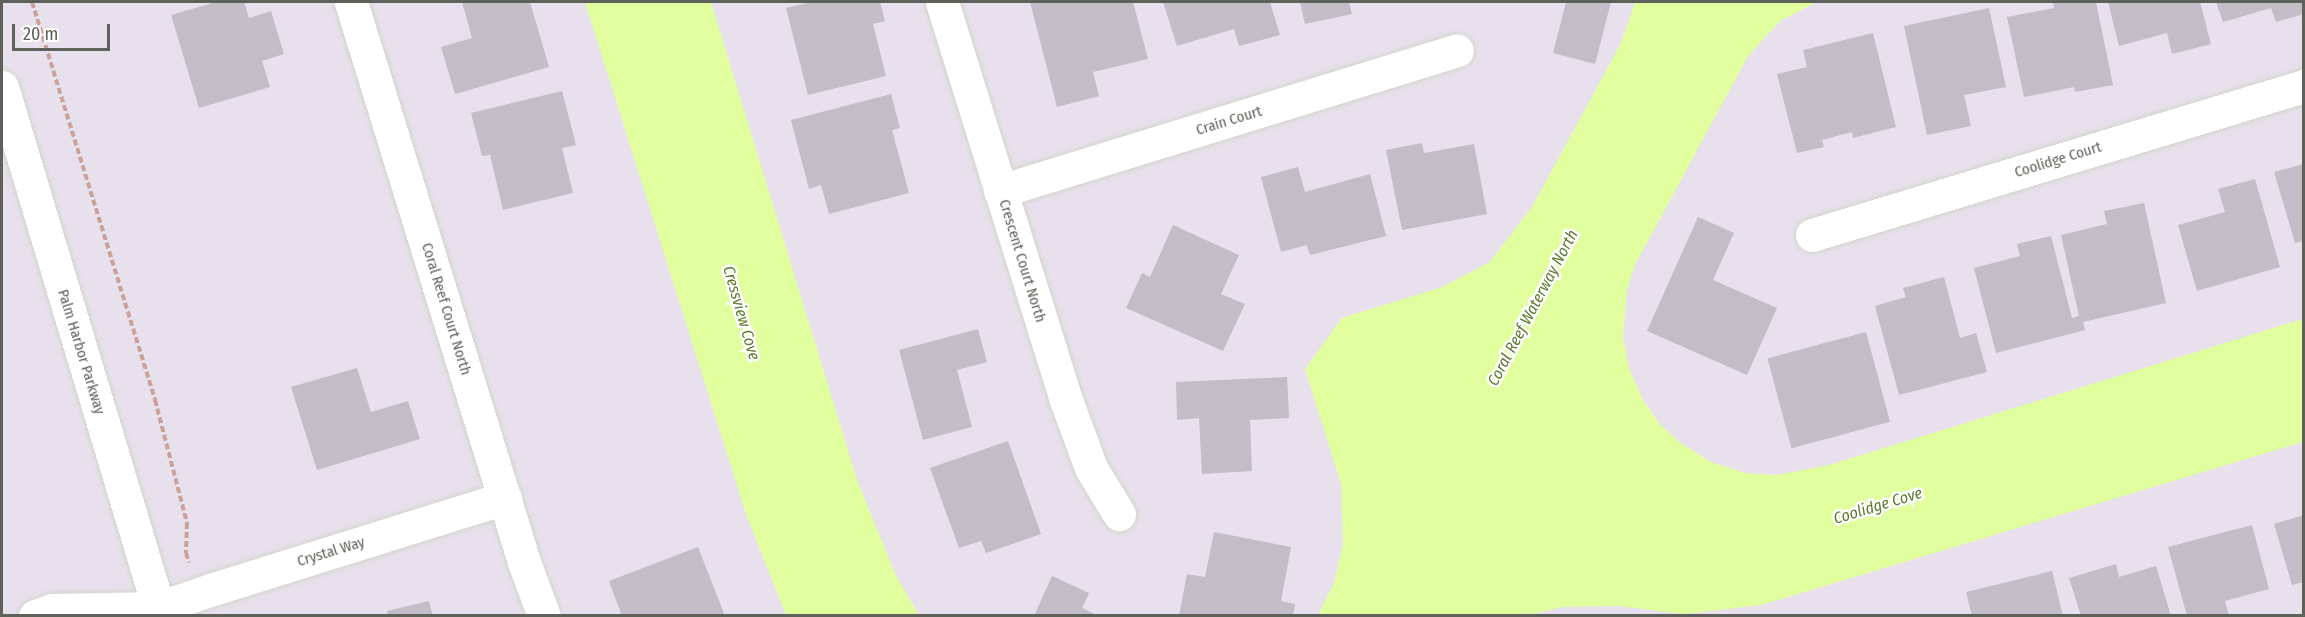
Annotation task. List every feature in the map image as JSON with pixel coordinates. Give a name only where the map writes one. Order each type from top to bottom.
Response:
[{"type":"street","name":"Coral Reef Court North","points":[[351,2],[543,615]]},
{"type":"street","name":"Crescent Court North","points":[[942,2],[1073,420],[1091,468],[1119,514]]},
{"type":"street","name":"Crain Court","points":[[1000,191],[1457,50]]},
{"type":"street","name":"Coolidge Court","points":[[1812,235],[2304,86]]},
{"type":"street","name":"Palm Harbor Parkway","points":[[2,87],[155,613]]},
{"type":"street","name":"Crystal Way","points":[[35,615],[52,610],[155,613],[505,498]]},
{"type":"path","points":[[32,2],[158,410],[187,522],[186,553]]},
{"type":"water","name":"Cressview Cove","points":[[585,2],[711,2],[857,480],[896,576],[919,615],[786,615],[746,514]]},
{"type":"water","points":[[1635,2],[1817,2],[1780,21],[1748,56],[1635,265],[1627,289],[1623,338],[1629,368],[1643,400],[1659,423],[1679,442],[1711,462],[1745,473],[1777,475],[1829,465],[2303,319],[2303,442],[1761,605],[1685,614],[1618,606],[1563,607],[1524,616],[1318,615],[1334,583],[1343,544],[1341,484],[1305,369],[1342,318],[1442,287],[1490,262],[1532,207],[1621,43]]},
{"type":"building","points":[[216,2],[244,2],[249,18],[271,11],[284,54],[262,61],[270,87],[199,108],[171,15]]},
{"type":"building","points":[[462,2],[530,2],[549,67],[455,94],[441,47],[472,38]]},
{"type":"building","points":[[811,2],[880,2],[885,21],[873,24],[886,76],[808,95],[786,8]]},
{"type":"building","points":[[1030,2],[1133,2],[1148,59],[1093,72],[1099,96],[1057,107]]},
{"type":"building","points":[[1163,2],[1270,2],[1280,35],[1239,46],[1234,29],[1177,46]]},
{"type":"building","points":[[1300,2],[1349,2],[1352,14],[1305,24]]},
{"type":"building","points":[[1566,2],[1611,2],[1595,64],[1553,53]]},
{"type":"building","points":[[2053,2],[2096,2],[2113,85],[2075,92],[2074,87],[2024,97],[2007,17],[2054,8]]},
{"type":"building","points":[[2108,2],[2200,2],[2211,44],[2172,54],[2167,33],[2119,46]]},
{"type":"building","points":[[2216,2],[2304,2],[2304,14],[2276,22],[2271,8],[2223,22]]},
{"type":"building","points":[[1989,8],[2006,87],[1964,95],[1971,126],[1927,135],[1904,26]]},
{"type":"building","points":[[1873,33],[1896,127],[1853,138],[1852,132],[1822,140],[1824,147],[1797,153],[1777,74],[1807,67],[1803,50]]},
{"type":"building","points":[[562,91],[576,145],[562,148],[573,193],[503,210],[490,155],[482,156],[471,113]]},
{"type":"building","points":[[891,94],[900,128],[892,130],[909,193],[829,214],[821,185],[809,189],[791,120]]},
{"type":"building","points":[[1422,143],[1424,153],[1474,144],[1487,214],[1402,230],[1386,150]]},
{"type":"building","points":[[2304,164],[2304,241],[2295,243],[2274,172]]},
{"type":"building","points":[[1298,167],[1305,192],[1370,174],[1386,236],[1310,255],[1307,245],[1281,252],[1261,177]]},
{"type":"building","points":[[2255,179],[2280,267],[2197,291],[2178,225],[2225,212],[2218,189]]},
{"type":"building","points":[[2144,203],[2166,303],[2083,322],[2085,330],[1996,353],[1974,268],[2020,256],[2017,244],[2051,236],[2072,318],[2079,316],[2061,235],[2107,224],[2104,211]]},
{"type":"building","points":[[1698,217],[1734,233],[1713,280],[1777,308],[1747,375],[1647,331]]},
{"type":"building","points":[[1173,225],[1239,255],[1221,294],[1245,304],[1223,351],[1126,308],[1142,273],[1150,277]]},
{"type":"building","points":[[1944,277],[1960,338],[1976,333],[1987,372],[1899,395],[1875,306],[1906,297],[1903,288]]},
{"type":"building","points":[[978,329],[987,362],[957,370],[972,427],[923,440],[899,350]]},
{"type":"building","points":[[1866,332],[1890,422],[1792,448],[1767,358]]},
{"type":"building","points":[[357,368],[371,412],[408,401],[420,439],[317,470],[291,387]]},
{"type":"building","points":[[1287,377],[1289,418],[1250,420],[1252,471],[1202,474],[1199,418],[1177,420],[1176,382]]},
{"type":"building","points":[[1008,441],[1041,534],[986,553],[981,541],[959,548],[930,468]]},
{"type":"building","points":[[2304,515],[2304,582],[2292,585],[2274,524]]},
{"type":"building","points":[[2252,525],[2269,589],[2225,601],[2229,616],[2187,616],[2168,547]]},
{"type":"building","points":[[1214,532],[1291,547],[1281,601],[1295,604],[1293,616],[1179,616],[1187,574],[1205,577]]},
{"type":"building","points":[[698,547],[725,616],[622,616],[609,581]]},
{"type":"building","points":[[2116,564],[2119,577],[2156,566],[2171,616],[2081,616],[2069,578]]},
{"type":"building","points":[[2052,571],[2063,616],[1972,616],[1966,592]]},
{"type":"building","points":[[1052,576],[1089,593],[1082,608],[1099,616],[1034,616]]},
{"type":"building","points":[[429,601],[433,616],[388,616],[387,611]]},
{"type":"water label","name":"Coral Reef Waterway North","points":[[1533,308]]},
{"type":"water label","name":"Coolidge Cove","points":[[1878,506]]}]
